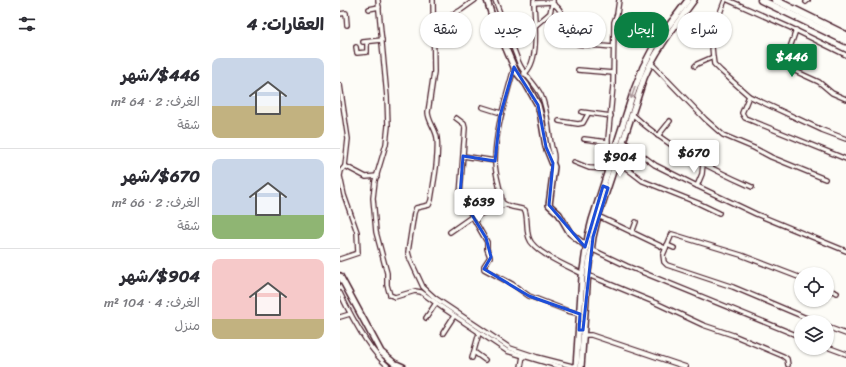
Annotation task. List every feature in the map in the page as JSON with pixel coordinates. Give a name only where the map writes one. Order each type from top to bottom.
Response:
[{"type":"main road","points":[[487,0],[492,16],[514,67],[535,100],[541,117],[546,147],[554,167],[549,205],[559,214],[570,233],[589,248]]},
{"type":"main road","points":[[669,25],[688,0]]},
{"type":"main road","points":[[589,248],[588,236],[605,187],[617,160],[650,63],[694,0]]},
{"type":"main road","points":[[761,0],[846,41]]},
{"type":"main road","points":[[776,0],[846,35]]},
{"type":"main road","points":[[576,367],[582,331],[580,314],[589,248],[605,187],[607,170],[634,90],[652,48]]},
{"type":"main road","points":[[581,367],[585,274]]},
{"type":"main road","points":[[340,276],[381,352],[394,363],[402,367]]},
{"type":"street","points":[[378,0],[387,97],[388,126],[386,144],[377,176],[373,198],[376,232],[387,273],[387,285],[390,295],[395,297],[415,291],[421,292],[507,352],[561,367]]},
{"type":"street","points":[[433,0],[434,72],[428,116],[437,136],[437,154],[431,200],[429,205],[416,208],[414,213],[408,252],[410,259],[423,287],[435,298],[491,336],[516,351],[576,367]]},
{"type":"street","points":[[456,12],[475,0]]},
{"type":"street","points":[[495,0],[519,63],[525,74],[529,76],[542,96],[547,114],[551,146],[555,156],[553,163]]},
{"type":"street","points":[[574,162],[589,168],[607,170],[606,160],[611,116],[614,22],[619,0]]},
{"type":"street","points":[[846,55],[796,30],[726,0],[711,36],[714,64],[749,96],[815,127],[846,139]]},
{"type":"street","points":[[534,12],[534,1],[553,2],[558,6],[561,12],[569,36],[578,44],[613,47]]},
{"type":"street","points":[[536,25],[550,12],[553,2]]},
{"type":"street","points":[[369,8],[379,7]]},
{"type":"street","points":[[340,14],[346,13],[347,26]]},
{"type":"street","points":[[796,30],[785,62],[790,68],[819,82],[832,93],[846,99]]},
{"type":"street","points":[[356,47],[357,53],[367,52],[365,42],[382,40]]},
{"type":"street","points":[[520,78],[529,70],[534,48]]},
{"type":"street","points":[[696,66],[697,64],[713,57]]},
{"type":"street","points":[[650,63],[705,120],[723,135],[825,179]]},
{"type":"street","points":[[504,204],[502,202],[495,170],[495,161],[501,113],[514,67]]},
{"type":"street","points":[[578,70],[613,73]]},
{"type":"street","points":[[340,85],[348,138],[345,166],[341,171],[340,176],[344,195],[357,232],[358,253],[340,259]]},
{"type":"street","points":[[535,100],[542,96]]},
{"type":"street","points":[[749,96],[742,113],[745,118],[846,159]]},
{"type":"street","points":[[482,107],[501,113]]},
{"type":"street","points":[[582,112],[611,116]]},
{"type":"street","points":[[559,120],[578,124],[583,123],[588,114]]},
{"type":"street","points":[[632,114],[658,136],[685,154],[752,187]]},
{"type":"street","points":[[456,118],[460,120],[465,128],[460,195],[487,242],[487,249],[490,257],[484,266],[484,269],[512,284],[529,296],[580,314]]},
{"type":"street","points":[[658,136],[670,121]]},
{"type":"street","points":[[542,129],[549,130]]},
{"type":"street","points":[[584,139],[608,142]]},
{"type":"street","points":[[623,141],[655,166],[756,214],[846,251]]},
{"type":"street","points":[[463,156],[495,161]]},
{"type":"street","points":[[617,160],[643,181],[698,203],[718,213]]},
{"type":"street","points":[[697,186],[702,174],[703,164]]},
{"type":"street","points":[[345,166],[366,177],[377,176]]},
{"type":"street","points":[[450,232],[470,218],[504,204],[519,207],[525,210],[527,216],[528,236],[533,245],[553,258],[585,274],[656,303],[703,325],[733,335],[783,356],[787,359],[788,365]]},
{"type":"street","points":[[598,216],[632,233],[674,248]]},
{"type":"street","points":[[632,233],[636,222]]},
{"type":"street","points":[[794,275],[741,255],[672,234],[666,246],[663,259],[667,265],[733,287],[799,315]]},
{"type":"street","points":[[589,248],[627,266],[794,334]]},
{"type":"street","points":[[340,293],[350,314],[380,358],[389,367]]},
{"type":"street","points":[[426,318],[436,303]]},
{"type":"street","points":[[340,317],[350,314]]},
{"type":"street","points":[[443,333],[454,316]]},
{"type":"street","points":[[834,330],[846,334]]},
{"type":"street","points":[[582,331],[686,367]]},
{"type":"street","points":[[472,358],[479,333]]},
{"type":"street","points":[[834,350],[846,354]]},
{"type":"street","points":[[474,352],[485,360]]},
{"type":"street","points":[[522,367],[523,356]]},
{"type":"highlighted area","points":[[514,67],[538,105],[546,147],[553,163],[549,205],[585,247],[603,186],[608,188],[593,237],[583,330],[579,330],[580,314],[529,296],[484,269],[491,257],[486,238],[460,195],[463,156],[495,161],[500,116]]}]
